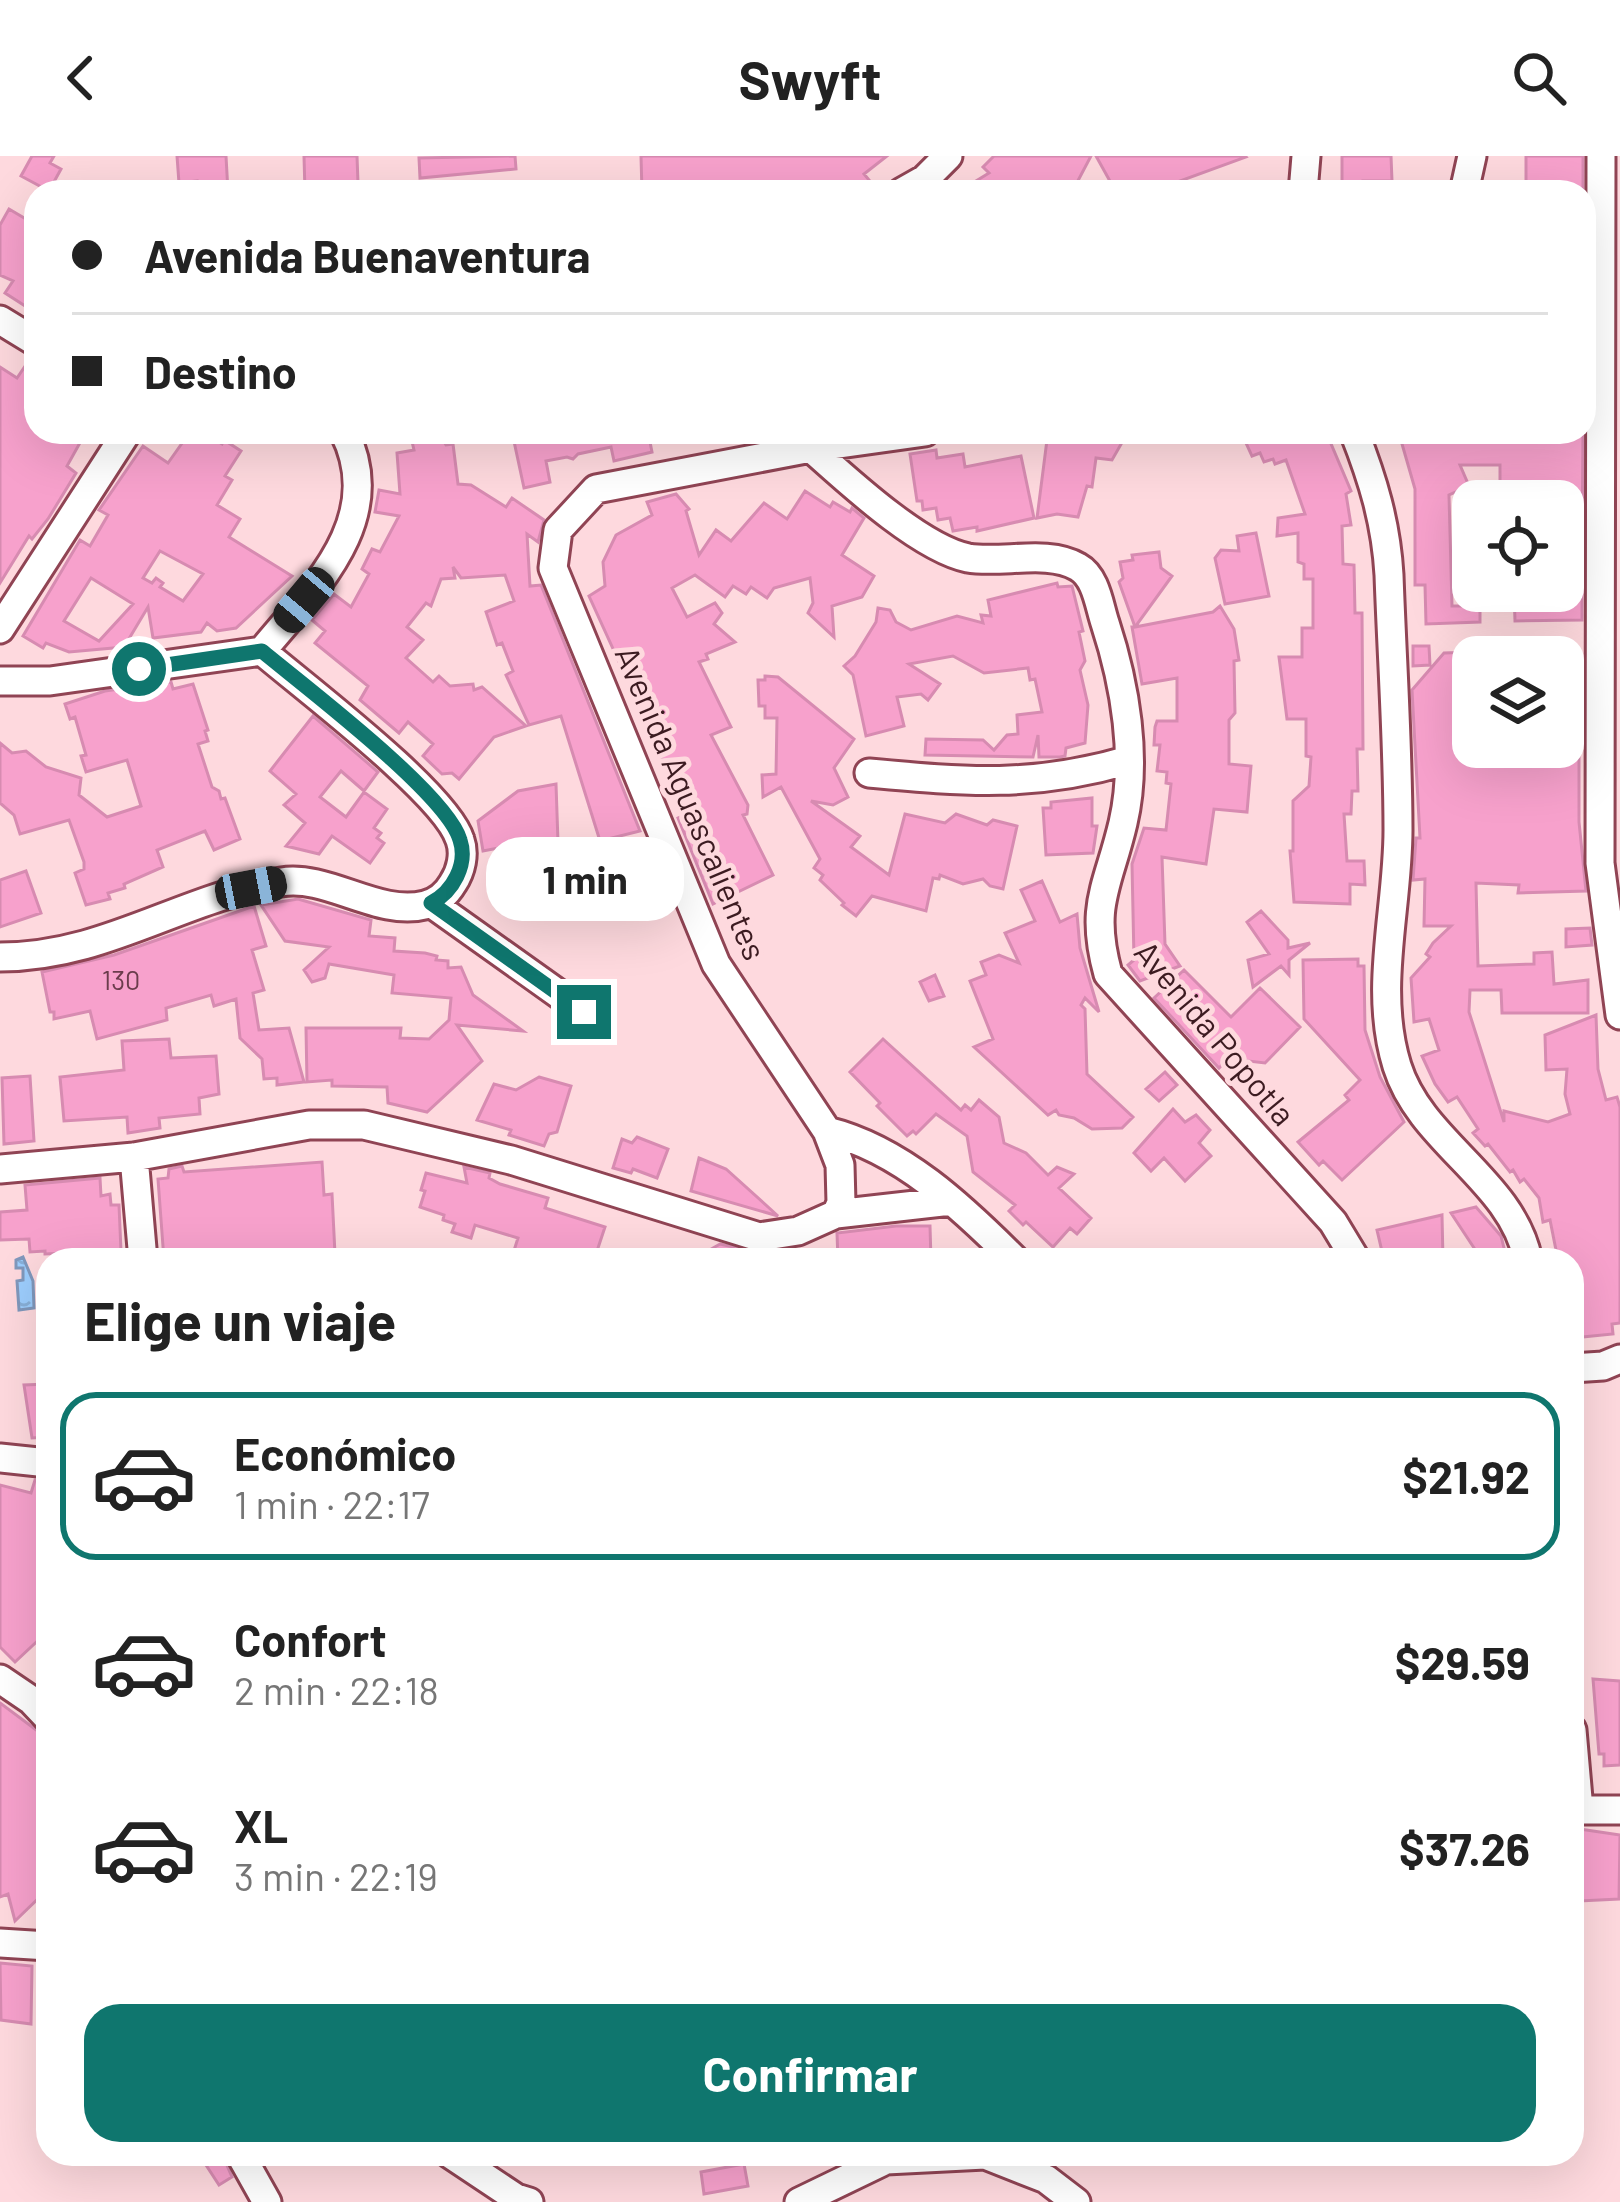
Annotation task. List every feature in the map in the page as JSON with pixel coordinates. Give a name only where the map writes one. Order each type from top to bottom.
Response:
[{"type":"street","points":[[923,180],[948,156]]},
{"type":"street","points":[[1601,156],[1609,622],[1600,863],[1620,1015]]},
{"type":"street","points":[[0,628],[119,444]]},
{"type":"street","points":[[0,681],[50,681],[262,651],[346,543],[356,513],[358,484],[350,444]]},
{"type":"street","name":"Avenida Aguascalientes","points":[[836,1214],[841,1203],[840,1166],[827,1131],[716,964],[553,568],[558,530],[596,489],[840,444]]},
{"type":"street","points":[[1359,444],[1378,492],[1389,575],[1398,830],[1387,1027],[1398,1070],[1416,1106],[1507,1211],[1526,1248]]},
{"type":"street","name":"Avenida Popotla","points":[[811,448],[930,542],[968,558],[1058,561],[1076,565],[1090,577],[1118,664],[1129,760],[1124,820],[1100,897],[1097,936],[1108,974],[1333,1222],[1349,1248]]},
{"type":"street","points":[[0,957],[43,957],[95,944],[251,888],[288,880],[417,907],[449,889],[462,860],[460,840],[448,817],[415,782],[262,651]]},
{"type":"street","points":[[869,773],[972,783],[1071,777],[1129,760]]},
{"type":"street","points":[[431,903],[584,1012]]},
{"type":"street","points":[[0,1169],[134,1156],[309,1125],[364,1125],[511,1160],[759,1237],[798,1231],[836,1214],[951,1201]]},
{"type":"street","points":[[827,1131],[862,1139],[951,1201],[1002,1248]]},
{"type":"street","points":[[134,1156],[141,1248]]},
{"type":"street","points":[[1584,1367],[1620,1359]]},
{"type":"street","points":[[0,1458],[36,1462]]},
{"type":"street","points":[[0,1679],[36,1700]]},
{"type":"street","points":[[1584,1810],[1620,1810]]},
{"type":"street","points":[[0,1943],[36,1945]]},
{"type":"street","points":[[247,2166],[267,2202]]},
{"type":"street","points":[[468,2166],[529,2202]]},
{"type":"street","points":[[799,2202],[869,2166]]},
{"type":"street","points":[[1013,2166],[1046,2179],[1075,2200]]},
{"type":"water","points":[[23,1257],[33,1281],[34,1308],[19,1310],[17,1281],[23,1280],[23,1268],[16,1268],[16,1260]]},
{"type":"building","points":[[32,156],[54,156],[50,163],[61,169],[55,180],[21,176]]},
{"type":"building","points":[[177,156],[226,156],[227,180],[179,180]]},
{"type":"building","points":[[304,156],[357,156],[358,180],[305,180]]},
{"type":"building","points":[[515,156],[516,169],[420,178],[419,158]]},
{"type":"building","points":[[641,156],[887,156],[864,174],[869,180],[642,180]]},
{"type":"building","points":[[994,156],[1091,156],[1078,180],[978,180],[989,173],[983,167]]},
{"type":"building","points":[[1096,156],[1246,157],[1183,180],[1109,180]]},
{"type":"building","points":[[1342,156],[1391,156],[1392,180],[1342,180]]},
{"type":"building","points":[[1526,156],[1583,156],[1583,180],[1526,180]]},
{"type":"building","points":[[9,209],[24,218],[24,305],[5,293],[13,281],[0,275],[0,225]]},
{"type":"building","points":[[0,367],[17,378],[24,368],[24,444],[79,444],[67,466],[76,473],[0,583]]},
{"type":"building","points":[[181,444],[230,444],[241,451],[225,476],[232,480],[217,505],[240,519],[229,537],[292,576],[236,628],[217,631],[207,623],[201,632],[153,638],[148,607],[124,647],[69,652],[46,643],[43,648],[23,636],[80,540],[90,546],[108,515],[99,510],[143,446],[168,463]],"holes":[[[160,551],[203,574],[183,601],[160,587],[163,583],[156,578],[152,583],[143,578]],[[91,578],[133,604],[99,641],[64,621]]]},
{"type":"building","points":[[413,444],[453,444],[458,484],[471,485],[506,507],[512,498],[544,520],[538,542],[527,534],[530,586],[541,585],[640,831],[600,841],[561,716],[529,725],[506,675],[513,671],[502,643],[497,645],[486,612],[514,601],[505,575],[461,578],[453,567],[455,578],[441,579],[431,606],[426,603],[407,627],[423,640],[406,658],[433,682],[439,676],[450,686],[482,687],[526,726],[494,737],[459,779],[452,773],[442,774],[423,756],[433,744],[408,722],[399,733],[360,700],[368,686],[315,643],[325,631],[312,620],[334,594],[351,607],[369,574],[362,569],[372,549],[380,552],[399,516],[375,512],[379,490],[400,494],[397,453],[414,450]]},
{"type":"building","points":[[515,444],[650,444],[652,452],[614,461],[611,447],[573,459],[546,461],[550,482],[524,488]]},
{"type":"building","points":[[1046,444],[1121,444],[1112,460],[1096,458],[1092,487],[1087,486],[1078,517],[1037,518]]},
{"type":"building","points":[[1246,444],[1331,444],[1351,491],[1346,494],[1351,525],[1342,526],[1343,564],[1354,565],[1355,613],[1362,613],[1363,749],[1357,749],[1358,791],[1352,791],[1351,814],[1344,814],[1347,861],[1364,861],[1365,885],[1350,884],[1350,904],[1294,902],[1293,801],[1309,786],[1311,757],[1306,756],[1306,719],[1287,719],[1279,657],[1302,657],[1302,628],[1313,628],[1313,579],[1304,579],[1304,564],[1298,562],[1298,533],[1277,536],[1278,518],[1305,514],[1286,460],[1275,464],[1273,459],[1264,462],[1260,453],[1252,456]]},
{"type":"building","points":[[1402,444],[1583,444],[1583,480],[1500,480],[1500,465],[1460,465],[1466,480],[1452,480],[1449,495],[1452,612],[1480,612],[1480,622],[1426,624],[1425,585],[1415,585],[1415,489]]},
{"type":"building","points":[[936,450],[937,458],[963,454],[965,467],[1021,456],[1034,518],[977,531],[977,527],[953,531],[950,518],[938,520],[936,508],[923,510],[922,501],[917,501],[910,454]]},
{"type":"building","points":[[805,491],[830,507],[833,502],[850,512],[852,508],[864,518],[842,555],[874,576],[862,597],[832,606],[834,637],[808,613],[813,603],[810,578],[774,588],[767,598],[751,587],[746,594],[733,586],[725,597],[695,575],[672,588],[687,617],[715,603],[722,613],[714,624],[735,642],[699,662],[731,727],[711,735],[748,805],[743,815],[773,875],[713,904],[678,818],[689,813],[589,596],[605,586],[603,562],[616,535],[652,515],[647,502],[676,494],[689,509],[699,555],[716,530],[731,541],[764,503],[787,519]]},
{"type":"building","points":[[1256,533],[1269,596],[1225,604],[1215,558],[1221,550],[1239,551],[1237,536]]},
{"type":"building","points":[[1159,552],[1161,568],[1172,576],[1135,627],[1119,582],[1123,578],[1120,562],[1133,560],[1132,555]]},
{"type":"building","points":[[1057,583],[1058,587],[1072,586],[1083,631],[1079,632],[1085,661],[1080,670],[1088,705],[1085,743],[1066,748],[1065,756],[1060,757],[1039,757],[1038,735],[1033,757],[925,755],[926,739],[983,740],[994,750],[1007,735],[1018,734],[1017,715],[1042,712],[1028,668],[984,673],[953,656],[909,664],[940,684],[928,700],[921,694],[897,697],[904,726],[866,736],[853,675],[844,666],[876,622],[878,608],[890,610],[896,622],[911,630],[957,616],[983,623],[981,615],[991,616],[988,600]]},
{"type":"building","points":[[1220,606],[1234,629],[1239,660],[1234,661],[1229,764],[1251,766],[1247,812],[1214,809],[1206,864],[1162,857],[1165,944],[1180,966],[1140,981],[1128,965],[1134,960],[1132,864],[1144,828],[1166,830],[1171,784],[1166,783],[1167,772],[1157,771],[1160,745],[1154,745],[1155,727],[1157,721],[1177,721],[1177,678],[1142,684],[1132,627],[1213,612]]},
{"type":"building","points":[[1515,612],[1582,612],[1582,620],[1515,621]]},
{"type":"building","points":[[1413,646],[1429,646],[1430,665],[1413,666]]},
{"type":"building","points":[[1444,653],[1452,653],[1452,768],[1579,768],[1586,891],[1518,893],[1519,885],[1476,883],[1478,966],[1534,964],[1534,953],[1552,952],[1554,984],[1588,980],[1588,1013],[1502,1013],[1501,990],[1470,990],[1469,1012],[1504,1122],[1504,1111],[1548,1122],[1570,1114],[1565,1094],[1567,1069],[1546,1070],[1545,1035],[1596,1015],[1598,1069],[1606,1100],[1617,1097],[1620,1107],[1620,1323],[1612,1324],[1613,1334],[1584,1337],[1584,1248],[1556,1248],[1550,1220],[1543,1222],[1539,1198],[1473,1133],[1478,1129],[1457,1097],[1448,1102],[1422,1056],[1439,1050],[1429,1019],[1414,1022],[1411,978],[1430,957],[1426,954],[1433,943],[1451,926],[1424,926],[1425,879],[1413,880],[1416,838],[1420,838],[1412,690]]},
{"type":"building","points":[[778,677],[854,739],[834,768],[848,797],[833,805],[811,801],[860,836],[851,847],[889,875],[905,814],[945,823],[956,814],[987,825],[993,820],[1017,826],[1003,889],[983,879],[963,884],[940,875],[933,878],[926,911],[872,896],[856,916],[842,905],[820,880],[823,875],[814,868],[820,859],[781,787],[763,797],[762,775],[776,774],[777,718],[765,718],[765,706],[759,706],[758,680]]},
{"type":"building","points":[[171,682],[173,689],[193,684],[208,730],[208,741],[198,744],[212,787],[225,798],[240,839],[214,850],[205,831],[157,850],[163,867],[108,893],[110,899],[86,905],[75,873],[84,869],[84,862],[69,820],[20,834],[14,815],[0,803],[0,743],[12,753],[26,751],[46,767],[81,778],[79,795],[107,817],[141,806],[127,760],[86,772],[75,717],[70,719],[65,704],[105,691]]},
{"type":"building","points":[[313,716],[378,772],[364,791],[341,771],[320,797],[346,817],[364,792],[387,809],[374,828],[384,843],[370,863],[332,836],[319,854],[286,846],[305,823],[284,805],[296,794],[270,771]]},
{"type":"building","points":[[556,784],[559,871],[595,849],[597,870],[625,893],[622,898],[571,874],[570,896],[555,911],[506,877],[514,845],[483,851],[478,821],[518,791]]},
{"type":"building","points":[[1092,798],[1092,826],[1097,826],[1093,853],[1046,855],[1043,808],[1051,808],[1051,802]]},
{"type":"building","points":[[26,871],[41,913],[0,927],[0,880]]},
{"type":"building","points":[[1042,881],[1060,922],[1077,914],[1080,948],[1099,1012],[1085,998],[1081,1005],[1085,1009],[1087,1074],[1133,1117],[1122,1128],[1092,1129],[1056,1110],[1048,1115],[974,1047],[993,1039],[970,981],[986,975],[981,962],[999,955],[1019,963],[1005,933],[1035,921],[1021,890]]},
{"type":"building","points":[[298,899],[371,920],[369,936],[395,938],[394,951],[425,953],[448,961],[448,968],[461,967],[473,995],[523,1031],[457,1025],[482,1061],[427,1112],[388,1103],[387,1087],[307,1082],[306,1028],[401,1028],[400,1038],[429,1039],[449,1020],[451,998],[392,993],[394,975],[329,964],[325,978],[312,982],[304,970],[329,947],[285,941],[261,905]]},
{"type":"building","points":[[254,906],[266,946],[252,950],[264,990],[253,993],[259,1030],[289,1028],[304,1082],[277,1085],[277,1078],[264,1079],[262,1059],[240,1038],[236,999],[214,1006],[211,995],[166,1008],[167,1020],[97,1039],[90,1011],[54,1019],[50,1012],[42,972],[114,955]]},
{"type":"building","points":[[1261,911],[1288,940],[1288,948],[1310,943],[1289,960],[1289,975],[1281,966],[1253,987],[1248,960],[1269,954],[1247,922]]},
{"type":"building","points":[[1590,928],[1592,945],[1566,947],[1566,929]]},
{"type":"building","points":[[1358,959],[1358,966],[1364,966],[1365,1030],[1380,1077],[1404,1122],[1342,1180],[1323,1161],[1319,1165],[1298,1142],[1349,1100],[1345,1095],[1360,1080],[1304,1019],[1303,960]]},
{"type":"building","points":[[1184,970],[1231,1017],[1260,988],[1300,1027],[1265,1063],[1240,1060],[1236,1064],[1228,1059],[1219,1068],[1154,998]]},
{"type":"building","points":[[935,975],[944,996],[929,1001],[920,982]]},
{"type":"building","points":[[169,1039],[171,1058],[216,1056],[219,1094],[199,1098],[200,1114],[159,1118],[160,1128],[128,1133],[127,1117],[64,1121],[60,1077],[124,1070],[122,1041]]},
{"type":"building","points":[[883,1039],[961,1110],[965,1105],[971,1110],[979,1100],[999,1117],[1004,1143],[1026,1153],[1048,1175],[1057,1167],[1074,1174],[1059,1188],[1091,1218],[1077,1234],[1070,1228],[1053,1247],[1026,1222],[1023,1225],[1009,1211],[1015,1205],[973,1172],[967,1136],[936,1114],[916,1134],[907,1136],[877,1106],[880,1103],[850,1072]]},
{"type":"building","points":[[1165,1072],[1177,1085],[1159,1101],[1146,1089]]},
{"type":"building","points":[[30,1076],[34,1141],[4,1144],[2,1078]]},
{"type":"building","points":[[539,1077],[571,1086],[557,1132],[549,1134],[544,1146],[477,1120],[494,1084],[516,1090]]},
{"type":"building","points":[[1173,1109],[1185,1122],[1196,1115],[1210,1130],[1199,1143],[1211,1156],[1185,1181],[1164,1158],[1151,1171],[1134,1153]]},
{"type":"building","points":[[637,1137],[668,1149],[657,1178],[613,1168],[622,1139],[632,1143]]},
{"type":"building","points":[[699,1158],[726,1169],[778,1216],[691,1191]]},
{"type":"building","points":[[322,1162],[324,1195],[332,1194],[335,1248],[163,1248],[158,1179],[168,1178],[169,1169],[182,1166],[184,1172]]},
{"type":"building","points":[[464,1167],[548,1198],[545,1208],[605,1227],[598,1248],[515,1248],[518,1238],[475,1225],[471,1238],[452,1232],[455,1224],[443,1220],[444,1215],[420,1207],[426,1173],[467,1183]]},
{"type":"building","points":[[100,1178],[101,1196],[110,1194],[111,1205],[119,1205],[121,1248],[36,1248],[30,1252],[29,1239],[0,1240],[0,1212],[27,1210],[25,1185]]},
{"type":"building","points":[[1476,1207],[1501,1236],[1504,1248],[1474,1248],[1451,1213]]},
{"type":"building","points":[[1442,1215],[1443,1248],[1381,1248],[1377,1230]]},
{"type":"building","points":[[930,1226],[931,1248],[838,1248],[837,1233]]},
{"type":"building","points":[[36,1384],[36,1438],[32,1438],[24,1385]]},
{"type":"building","points":[[36,1480],[36,1642],[15,1662],[0,1647],[0,1485],[31,1493]]},
{"type":"building","points":[[1593,1679],[1620,1681],[1620,1765],[1604,1766],[1604,1754],[1599,1754]]},
{"type":"building","points":[[0,1703],[36,1730],[36,1901],[15,1921],[8,1894],[0,1897]]},
{"type":"building","points":[[1584,1830],[1620,1835],[1619,1899],[1584,1901]]},
{"type":"building","points":[[0,1963],[32,1966],[31,2024],[1,2020]]},
{"type":"building","points":[[207,2166],[227,2166],[232,2177],[219,2185]]},
{"type":"building","points":[[744,2166],[748,2186],[704,2194],[701,2172]]},
{"type":"route","points":[[139,669],[262,651],[415,782],[448,817],[460,840],[462,860],[449,889],[431,903],[584,1012]]}]
